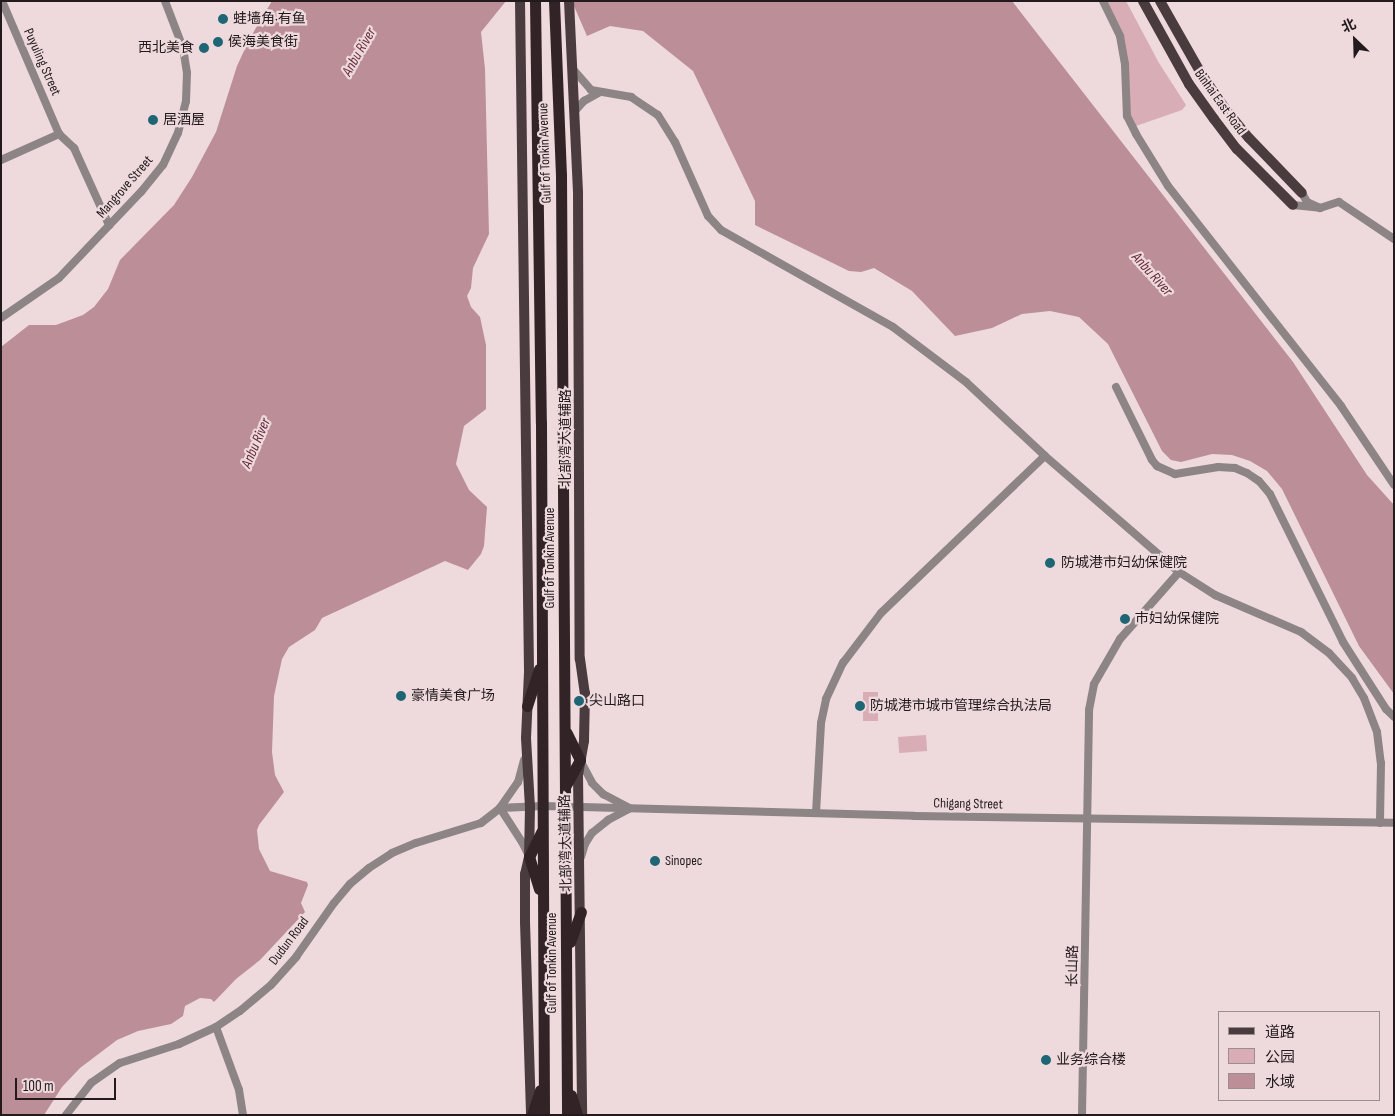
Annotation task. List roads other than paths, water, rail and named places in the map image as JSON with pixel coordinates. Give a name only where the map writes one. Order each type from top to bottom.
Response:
[{"type":"highway","name":"Gulf of Tonkin Avenue","points":[[535,1],[542,660],[544,1115]]},
{"type":"highway","name":"Gulf of Tonkin Avenue","points":[[554,1],[561,176],[567,1115]]},
{"type":"highway","points":[[527,706],[542,660]]},
{"type":"highway","points":[[565,729],[580,760],[566,786]]},
{"type":"highway","points":[[543,828],[529,857],[543,901]]},
{"type":"highway","points":[[566,951],[580,912]]},
{"type":"highway","points":[[531,1115],[544,1079]]},
{"type":"highway","points":[[567,1082],[577,1115]]},
{"type":"main road","points":[[520,1],[529,672],[526,738],[530,807],[529,857],[525,874],[525,922],[531,1115]]},
{"type":"main road","name":"北部湾大道辅路","points":[[568,1],[578,193],[580,659],[585,693],[584,742],[580,760],[582,1115]]},
{"type":"main road","name":"Binhai East Road","points":[[1143,1],[1189,84],[1214,119],[1237,149],[1293,205]]},
{"type":"main road","name":"Binhai East Road","points":[[1160,1],[1202,75],[1226,110],[1249,138],[1302,194]]},
{"type":"street","name":"Puyuling Street","points":[[2,1],[60,134],[74,148],[109,225]]},
{"type":"street","name":"Mangrove Street","points":[[1,318],[5,313],[37,295],[59,278],[163,165],[178,132],[186,101],[187,62],[174,21],[165,1]]},
{"type":"street","points":[[1103,1],[1120,36],[1125,65],[1127,116],[1136,134],[1168,186],[1341,406],[1394,485]]},
{"type":"street","points":[[571,67],[586,86],[600,92],[631,97],[658,115],[672,135],[708,216],[721,230],[893,327],[966,382],[1045,456],[1179,572],[1215,595],[1301,632],[1329,652],[1352,678],[1364,698],[1377,732],[1381,763],[1380,823]]},
{"type":"street","points":[[574,112],[584,101],[600,92]]},
{"type":"street","points":[[1,160],[60,134]]},
{"type":"street","points":[[1302,194],[1307,202],[1320,208]]},
{"type":"street","points":[[1293,205],[1320,208],[1339,202],[1394,239]]},
{"type":"street","points":[[1116,387],[1152,460],[1157,466],[1175,474],[1218,467],[1235,468],[1259,481],[1270,494],[1343,642],[1386,709],[1394,717]]},
{"type":"street","points":[[816,813],[821,723],[826,699],[842,663],[881,613],[1045,456]]},
{"type":"street","name":"长山路","points":[[1082,1115],[1089,710],[1094,684],[1120,639],[1179,572]]},
{"type":"street","name":"Dudun Road","points":[[66,1115],[71,1105],[91,1083],[120,1063],[179,1044],[216,1028],[240,1011],[271,985],[296,957],[318,923],[340,896],[369,868],[392,853],[481,823],[500,808],[518,782],[524,767],[526,738]]},
{"type":"street","points":[[580,760],[592,783],[603,794],[631,808]]},
{"type":"street","points":[[500,808],[543,806]]},
{"type":"street","name":"Chigang Street","points":[[543,806],[1088,819],[1394,823]]},
{"type":"street","points":[[500,808],[522,842],[529,857]]},
{"type":"street","points":[[580,860],[585,844],[592,834],[608,820],[631,808]]},
{"type":"street","points":[[216,1028],[239,1090],[242,1115]]},
{"type":"water","name":"Anbu River","points":[[272,1],[506,1],[481,32],[485,69],[489,234],[473,268],[471,288],[467,296],[471,307],[480,317],[486,345],[486,409],[464,426],[456,464],[469,490],[487,507],[484,546],[481,554],[468,570],[445,561],[322,618],[315,630],[289,647],[282,659],[274,696],[272,752],[275,775],[284,792],[257,830],[259,849],[270,871],[307,882],[308,885],[301,903],[305,912],[260,960],[236,979],[214,1002],[211,999],[200,998],[185,1006],[183,1016],[171,1024],[138,1031],[117,1040],[80,1068],[62,1087],[44,1115],[1,1115],[1,347],[29,325],[56,325],[83,315],[94,307],[108,289],[120,260],[174,205],[192,177],[216,132],[237,66],[250,38]]},
{"type":"water","name":"Anbu River","points":[[569,1],[1012,1],[1293,362],[1367,475],[1394,505],[1394,694],[1359,646],[1282,489],[1267,471],[1250,461],[1232,455],[1212,454],[1181,462],[1171,460],[1162,451],[1108,344],[1079,317],[1050,311],[1022,314],[992,328],[955,336],[912,291],[874,268],[861,272],[849,271],[755,225],[755,201],[693,71],[643,31],[610,26],[587,36],[574,6]]},
{"type":"place","name":"蛙墙角·有鱼","points":[[223,19]]},
{"type":"place","name":"侯海美食街","points":[[218,42]]},
{"type":"place","name":"西北美食","points":[[204,48]]},
{"type":"place","name":"居酒屋","points":[[153,120]]},
{"type":"place","name":"防城港市妇幼保健院","points":[[1050,563]]},
{"type":"place","name":"巿妇幼保健院","points":[[1125,619]]},
{"type":"place","name":"豪情美食广场","points":[[401,696]]},
{"type":"place","name":"尖山路口","points":[[579,701]]},
{"type":"place","name":"防城港市城市管理综合执法局","points":[[860,706]]},
{"type":"place","name":"Sinopec","points":[[655,861]]},
{"type":"place","name":"业务综合楼","points":[[1046,1060]]}]
